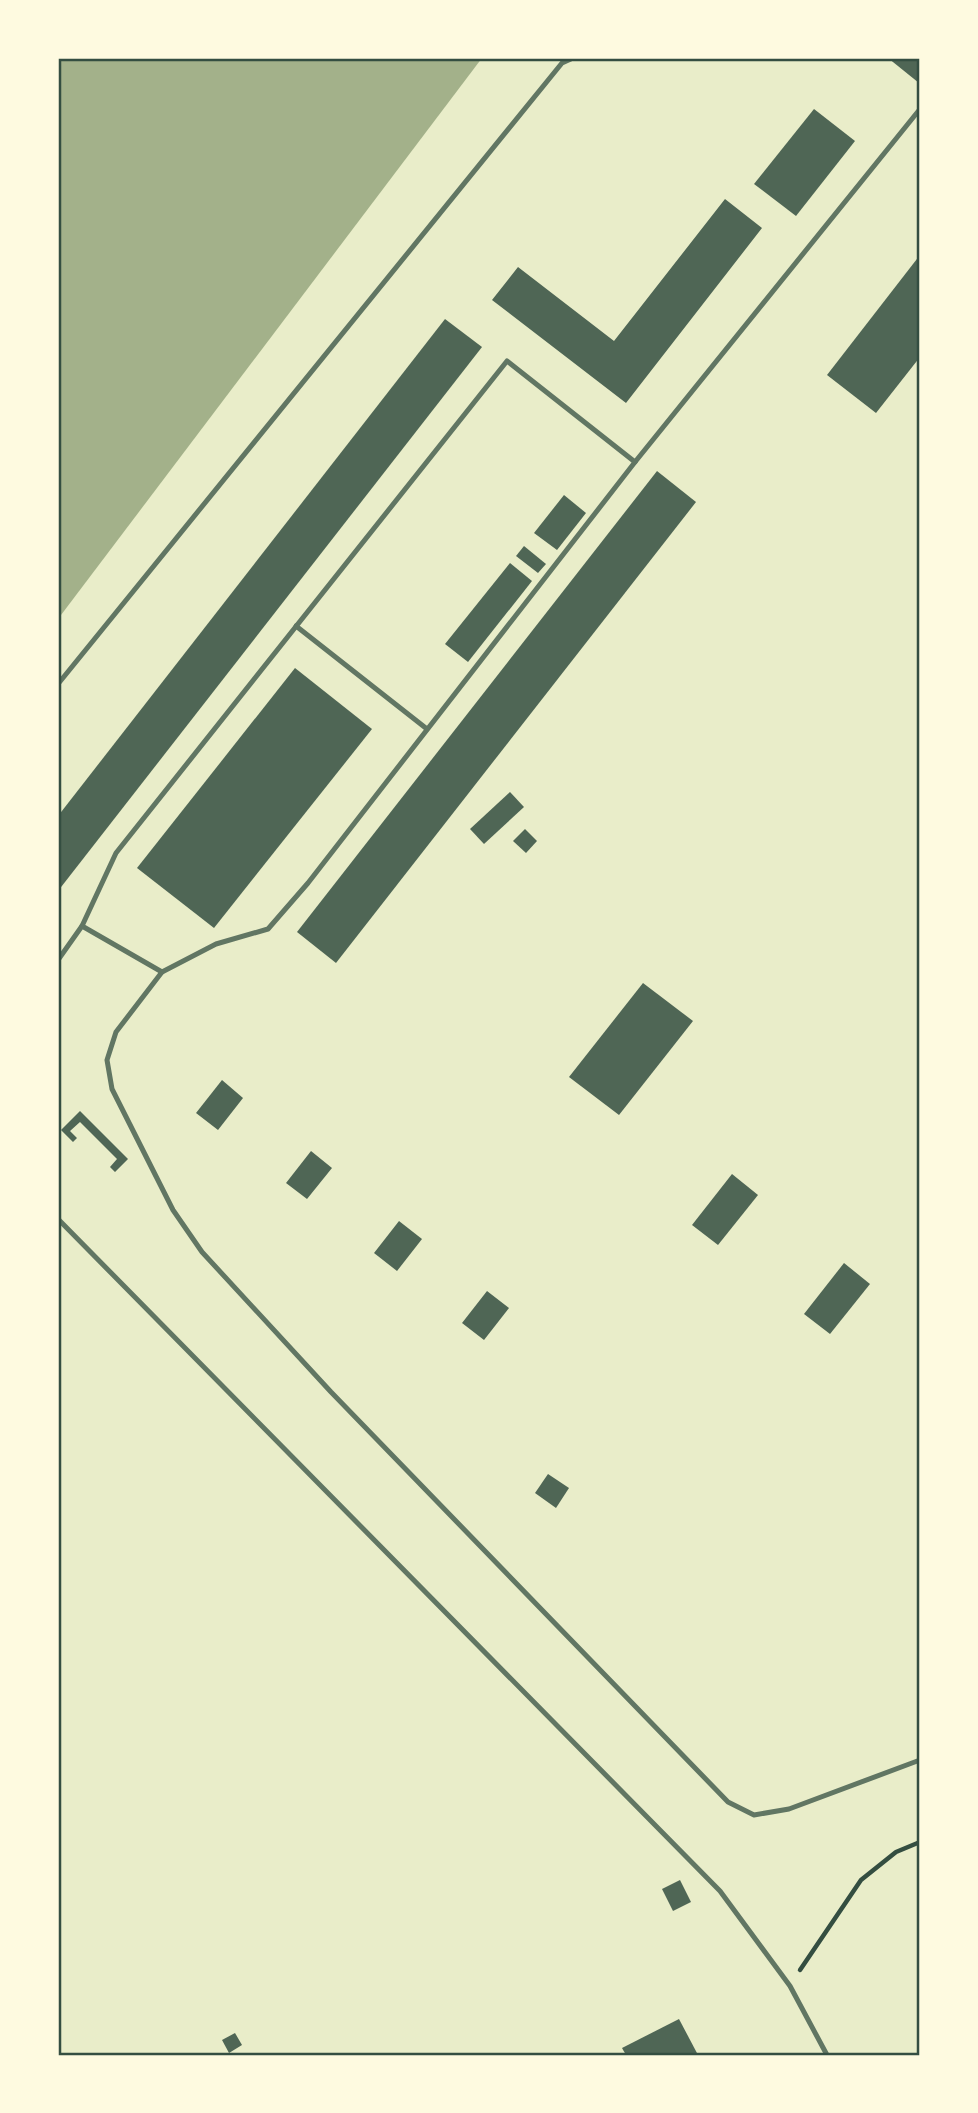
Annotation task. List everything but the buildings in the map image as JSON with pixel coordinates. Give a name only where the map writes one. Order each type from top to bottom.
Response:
[{"type":"lane","points":[[58,684],[562,63],[573,58]]},
{"type":"lane","points":[[920,108],[635,462],[308,883],[268,929],[216,944],[162,972],[116,1032],[107,1060],[112,1089],[173,1210],[202,1251],[331,1392],[728,1802],[754,1815],[789,1809],[920,1760]]},
{"type":"lane","points":[[58,960],[82,926],[116,853],[507,360],[635,462]]},
{"type":"lane","points":[[296,626],[427,729]]},
{"type":"lane","points":[[82,926],[162,972]]},
{"type":"lane","points":[[58,1219],[720,1891],[790,1986],[827,2055]]},
{"type":"path","points":[[790,1986],[861,1880],[896,1852],[920,1842]]},
{"type":"shaded area","points":[[58,58],[482,58],[58,619]]}]
